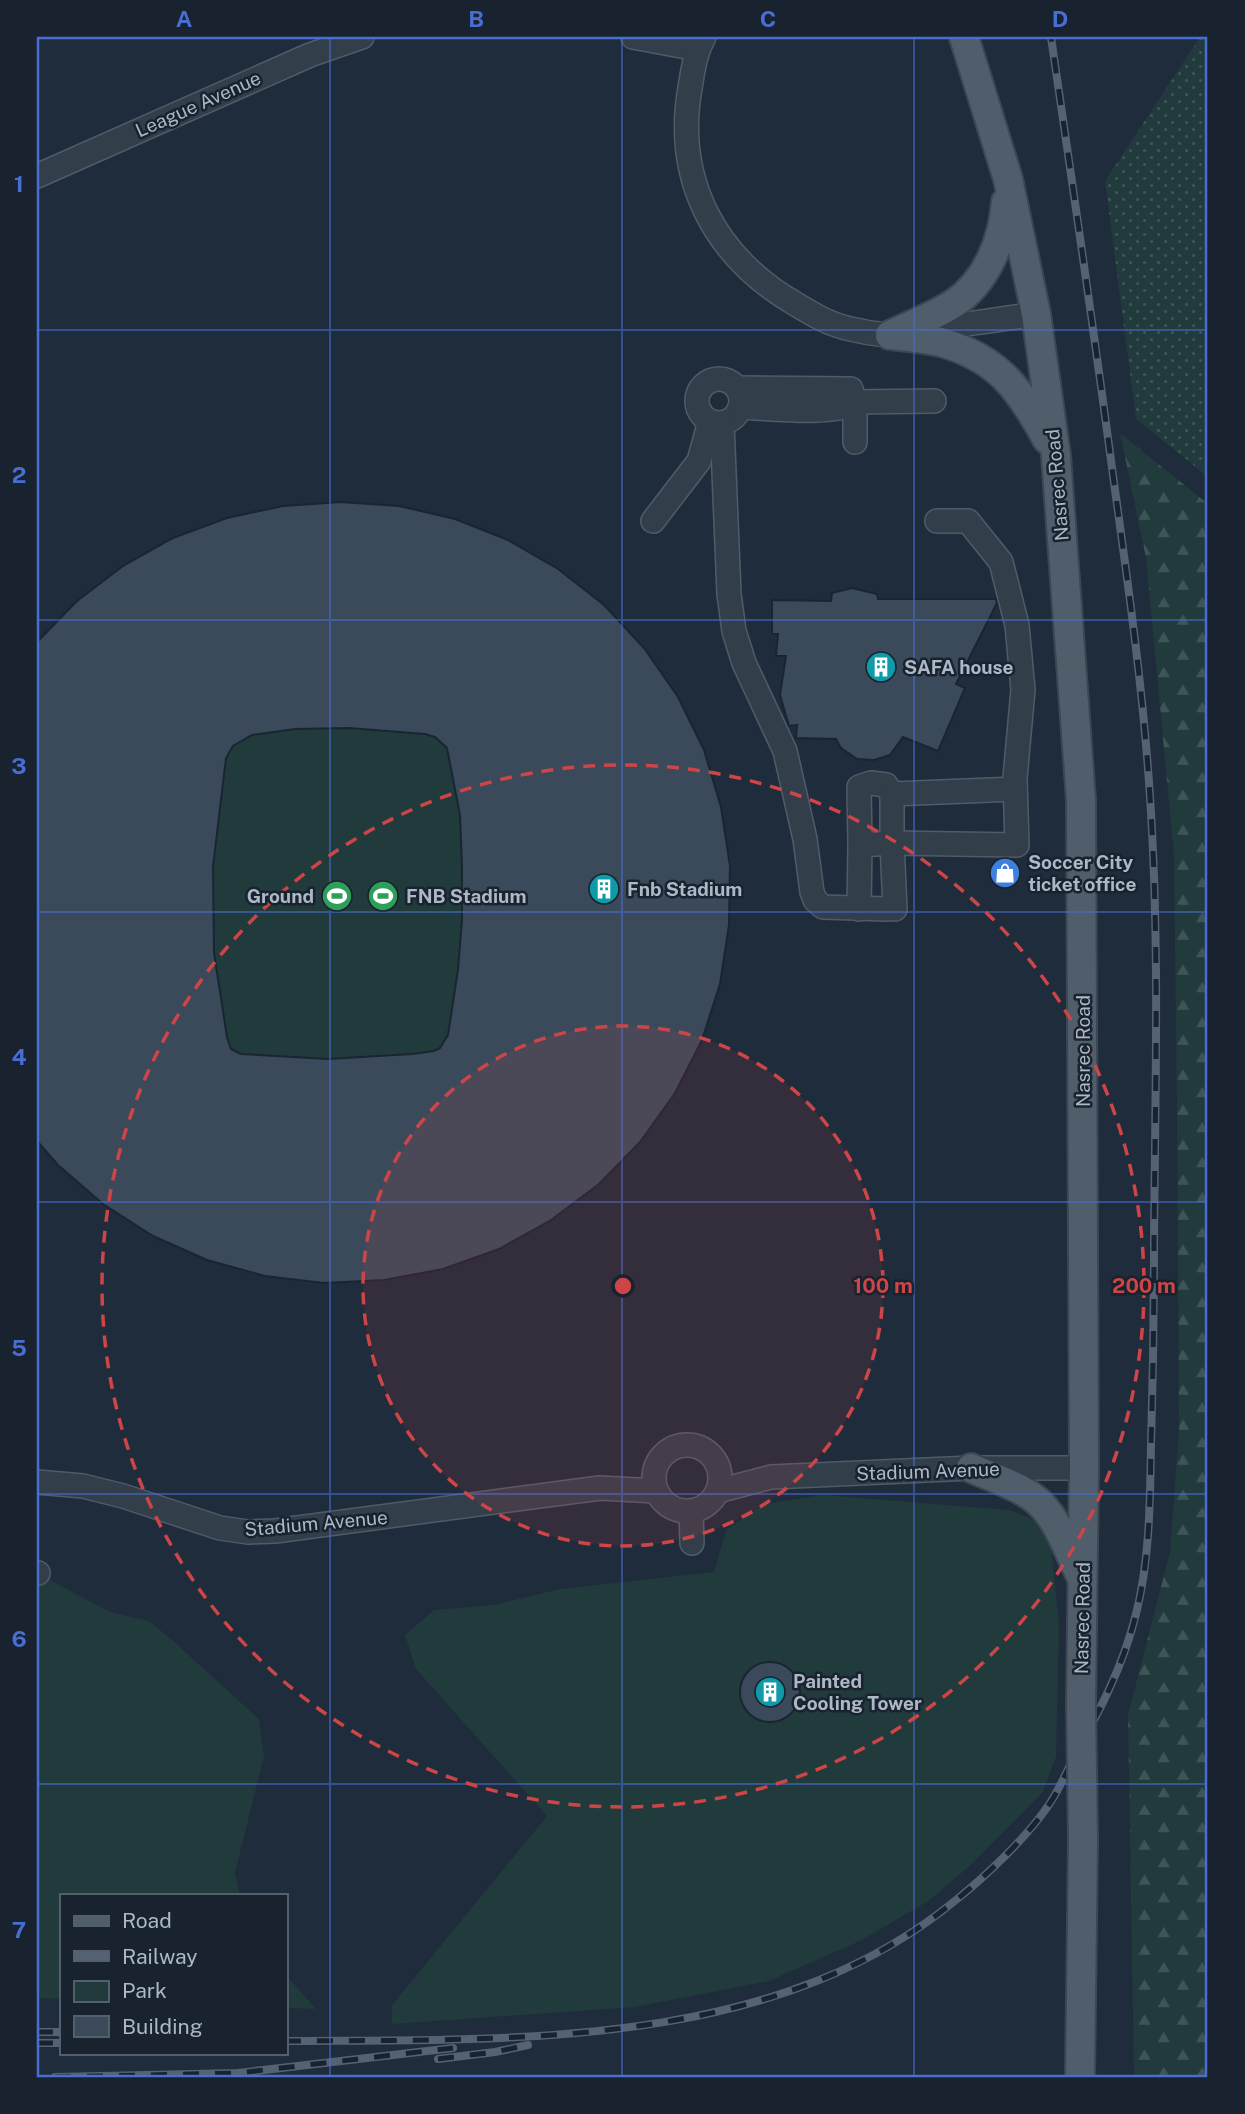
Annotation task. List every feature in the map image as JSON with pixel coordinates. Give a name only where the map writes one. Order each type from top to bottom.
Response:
[{"type":"main road","name":"Nasrec Road","points":[[964,37],[1008,180],[1036,314],[1056,456],[1081,800],[1083,1840],[1077,2071]]},
{"type":"main road","points":[[890,335],[954,303],[974,285],[988,265],[1000,239],[1008,180]]},
{"type":"main road","points":[[890,335],[943,342],[991,365],[1009,380],[1027,402],[1056,456]]},
{"type":"main road","points":[[971,1468],[1031,1496],[1042,1505],[1053,1520],[1082,1579]]},
{"type":"street","name":"League Avenue","points":[[37,176],[297,60],[362,37]]},
{"type":"street","points":[[633,37],[700,43],[685,127],[687,154],[696,187],[710,219],[727,246],[749,270],[773,289],[820,319],[849,329],[890,335],[1036,314]]},
{"type":"street","points":[[718,379],[731,382],[739,398],[731,419],[716,422],[698,410],[696,403],[700,389],[711,380],[718,379]]},
{"type":"street","points":[[739,398],[851,389],[855,402],[855,442]]},
{"type":"street","points":[[855,402],[934,401]]},
{"type":"street","points":[[653,521],[699,461],[716,422]]},
{"type":"street","points":[[716,422],[730,609],[737,648],[785,751],[796,793],[815,900],[823,907],[859,909],[891,909],[892,794],[887,785],[871,783],[859,788],[859,909]]},
{"type":"street","points":[[860,845],[1017,845],[1015,789],[1023,690],[1017,625],[1001,562],[968,521],[937,521]]},
{"type":"street","points":[[892,794],[1015,789]]},
{"type":"street","points":[[686,1445],[706,1451],[714,1458],[720,1479],[718,1491],[712,1500],[691,1511],[670,1507],[656,1479],[667,1451],[686,1445]]},
{"type":"street","name":"Stadium Avenue","points":[[719,1468],[771,1477]]},
{"type":"street","name":"Stadium Avenue","points":[[718,1491],[771,1477],[971,1468],[1084,1468]]},
{"type":"street","name":"Stadium Avenue","points":[[37,1482],[83,1486],[123,1496],[220,1528],[248,1532],[275,1531],[656,1479]]},
{"type":"street","points":[[691,1511],[692,1543]]},
{"type":"green space","points":[[1200,37],[1208,37],[1208,477],[1136,419],[1105,181]]},
{"type":"green space","points":[[1120,433],[1208,504],[1208,2077],[1134,2077],[1128,1715],[1170,1552],[1179,1430],[1177,1110],[1174,855],[1146,558]]},
{"type":"green space","name":"FNB Stadium","points":[[341,502],[402,507],[501,537],[557,568],[615,616],[662,674],[702,749],[725,827],[730,907],[718,986],[691,1061],[649,1129],[593,1188],[523,1236],[497,1249],[416,1275],[359,1282],[302,1280],[264,1274],[190,1252],[123,1217],[92,1195],[37,1141],[37,642],[73,605],[101,582],[148,551],[174,539],[254,511],[289,505]]},
{"type":"green space","points":[[823,1495],[1010,1510],[1037,1521],[1051,1543],[1059,1626],[1056,1757],[1043,1792],[972,1864],[930,1900],[862,1940],[769,1981],[635,2007],[392,2024],[392,2005],[547,1816],[416,1669],[405,1635],[434,1610],[494,1605],[560,1589],[714,1572],[726,1530],[764,1504]]},
{"type":"green space","points":[[37,1573],[110,1612],[149,1621],[259,1719],[264,1756],[235,1873],[240,1894],[60,1894],[60,1999],[37,1998]]},
{"type":"green space","points":[[287,1976],[316,2009],[287,2008]]},
{"type":"building","name":"FNB Stadium","points":[[341,502],[399,506],[455,519],[508,540],[558,569],[604,605],[644,648],[678,697],[704,750],[721,807],[730,866],[729,925],[720,984],[702,1040],[675,1093],[640,1142],[599,1184],[551,1220],[499,1249],[443,1269],[384,1280],[324,1283],[265,1276],[207,1260],[153,1236],[103,1204],[58,1165],[37,1141],[37,642],[77,601],[123,566],[173,538],[227,518],[283,506]],"holes":[[[349,728],[435,737],[447,748],[460,815],[462,920],[458,970],[448,1035],[440,1048],[412,1054],[328,1059],[241,1054],[231,1049],[214,953],[213,867],[226,758],[233,746],[252,735],[295,729]]]},
{"type":"building","name":"SAFA house","points":[[852,588],[877,594],[878,599],[996,599],[997,603],[956,684],[965,688],[938,751],[903,737],[890,755],[874,760],[857,759],[841,748],[836,739],[796,738],[797,725],[789,726],[780,695],[786,656],[776,656],[778,634],[772,634],[772,600],[831,601],[832,593]]},
{"type":"building","name":"Painted Cooling Tower","points":[[770,1662],[791,1671],[800,1692],[791,1713],[770,1722],[749,1713],[740,1692],[749,1671]]},
{"type":"railway","points":[[287,2041],[459,2039],[548,2035],[636,2026],[722,2010],[805,1985],[884,1949],[968,1890],[1005,1856],[1039,1818],[1055,1795],[1092,1724],[1131,1634],[1141,1593],[1150,1508],[1156,1021],[1153,853],[1147,756],[1134,632],[1051,37]]},
{"type":"railway","points":[[37,2032],[60,2032]]},
{"type":"railway","points":[[37,2043],[60,2043]]},
{"type":"railway","points":[[438,2059],[528,2045]]},
{"type":"railway","points":[[55,2077],[238,2073],[453,2048]]},
{"type":"place","name":"SAFA house","points":[[881,667]]},
{"type":"place","name":"Soccer City ticket office","points":[[1005,873]]},
{"type":"place","name":"Fnb Stadium","points":[[604,889]]},
{"type":"place","name":"Ground","points":[[337,896]]},
{"type":"place","name":"FNB Stadium","points":[[383,896]]},
{"type":"place","name":"Painted Cooling Tower","points":[[770,1692]]}]
